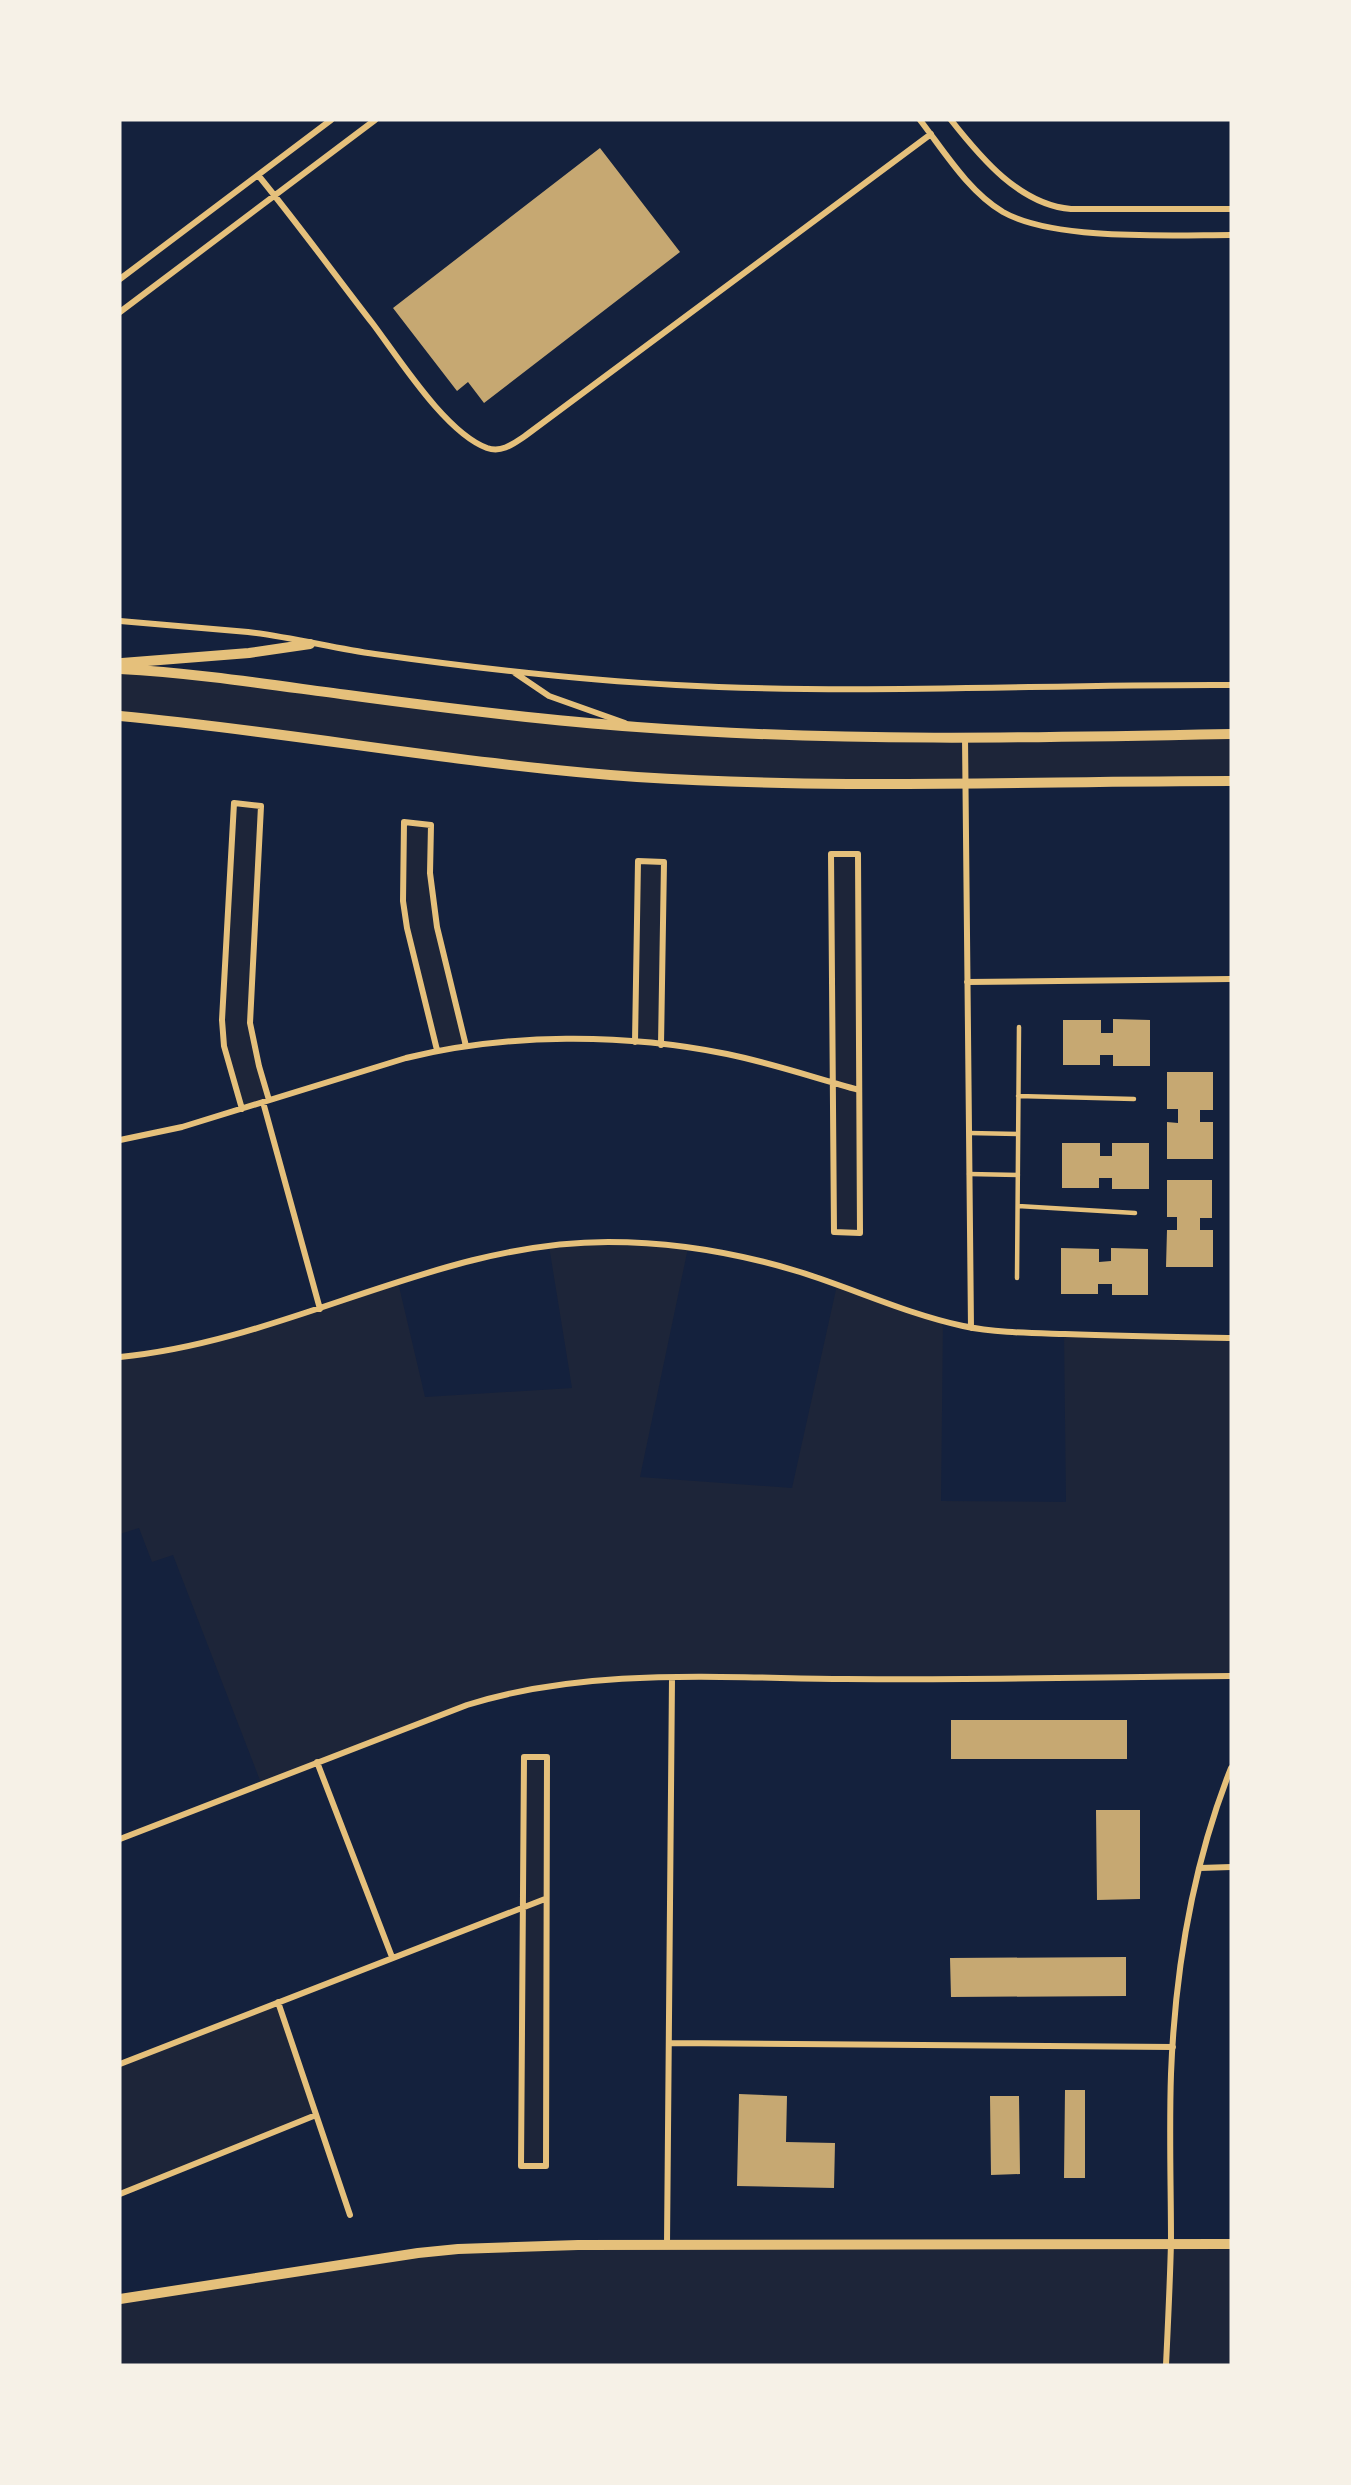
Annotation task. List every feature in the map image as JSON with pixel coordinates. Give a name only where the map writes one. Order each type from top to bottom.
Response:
[{"type":"street","points":[[120,279],[331,120]]},
{"type":"street","points":[[120,312],[375,120]]},
{"type":"street","points":[[920,120],[962,175],[1003,212],[1036,224],[1070,231],[1231,235]]},
{"type":"street","points":[[951,120],[981,155],[1015,186],[1038,201],[1057,208],[1231,209]]},
{"type":"street","points":[[258,175],[441,412],[469,438],[498,450],[506,448],[525,436],[931,134]]},
{"type":"street","points":[[120,621],[251,633],[310,644],[515,672],[675,685],[803,691],[992,686],[1093,688],[1231,685]]},
{"type":"street","points":[[120,663],[249,653],[310,644]]},
{"type":"street","points":[[120,669],[168,671],[468,710],[639,727],[800,735],[965,737],[1231,734]]},
{"type":"street","points":[[515,672],[549,696],[639,727]]},
{"type":"street","points":[[120,716],[576,772],[705,781],[1231,781]]},
{"type":"street","points":[[965,737],[971,1328]]},
{"type":"street","points":[[242,1109],[224,1046],[221,1009],[234,803],[261,806],[250,1023],[266,1101],[320,1309]]},
{"type":"street","points":[[436,1050],[407,928],[403,901],[404,822],[431,825],[430,873],[436,927],[466,1046]]},
{"type":"street","points":[[831,854],[858,854],[860,1233],[834,1232],[833,1083],[831,854]]},
{"type":"street","points":[[635,1042],[638,861],[664,862],[661,1045]]},
{"type":"street","points":[[968,982],[1231,979]]},
{"type":"street","points":[[120,1140],[182,1127],[369,1068],[436,1050],[466,1046],[543,1041],[635,1042],[727,1054],[859,1090]]},
{"type":"street","points":[[120,1358],[157,1353],[238,1335],[453,1264],[495,1254],[530,1247],[634,1243],[675,1246],[755,1260],[798,1272],[927,1317],[971,1328],[1030,1333],[1231,1338]]},
{"type":"street","points":[[120,1839],[467,1705],[503,1694],[567,1682],[672,1678],[1231,1676]]},
{"type":"street","points":[[667,2244],[672,1678]]},
{"type":"street","points":[[524,1757],[547,1757],[546,1899],[546,2166],[521,2166],[524,1757]]},
{"type":"street","points":[[316,1762],[392,1957]]},
{"type":"street","points":[[1166,2365],[1173,2046],[1183,1949],[1200,1868],[1231,1768]]},
{"type":"street","points":[[1200,1868],[1231,1867]]},
{"type":"street","points":[[120,2064],[546,1899]]},
{"type":"street","points":[[278,2002],[350,2215]]},
{"type":"street","points":[[669,2043],[1173,2046]]},
{"type":"street","points":[[120,2194],[316,2115]]},
{"type":"street","points":[[120,2299],[418,2253],[499,2247],[667,2244],[1231,2244]]},
{"type":"lane","points":[[1017,1278],[1019,1027]]},
{"type":"lane","points":[[1018,1096],[1134,1099]]},
{"type":"lane","points":[[969,1133],[1018,1134]]},
{"type":"lane","points":[[969,1174],[1018,1175]]},
{"type":"lane","points":[[1018,1206],[1135,1213]]},
{"type":"shaded area","points":[[120,667],[390,701],[751,733],[1231,734],[1231,781],[639,777],[120,716]]},
{"type":"shaded area","points":[[234,803],[261,806],[250,1023],[269,1100],[242,1109],[230,1071],[222,1020]]},
{"type":"shaded area","points":[[404,822],[431,825],[432,898],[466,1046],[437,1050],[403,901]]},
{"type":"shaded area","points":[[831,854],[858,854],[860,1233],[834,1232]]},
{"type":"shaded area","points":[[638,861],[664,862],[661,1045],[635,1042]]},
{"type":"shaded area","points":[[606,1242],[688,1248],[640,1477],[792,1488],[837,1285],[943,1321],[941,1501],[1066,1502],[1064,1334],[1231,1338],[1231,1676],[611,1680],[503,1694],[261,1783],[173,1555],[152,1562],[139,1528],[120,1534],[120,1357],[184,1348],[398,1282],[425,1397],[572,1388],[549,1246]]},
{"type":"shaded area","points":[[524,1757],[547,1757],[546,2166],[521,2166]]},
{"type":"shaded area","points":[[278,2002],[316,2115],[120,2194],[120,2064]]},
{"type":"shaded area","points":[[1231,2244],[1231,2365],[120,2365],[120,2299],[458,2249]]},
{"type":"building","points":[[600,148],[680,252],[484,403],[468,382],[457,391],[393,308]]},
{"type":"building","points":[[1113,1019],[1150,1020],[1150,1066],[1113,1066],[1113,1055],[1100,1055],[1100,1065],[1063,1065],[1063,1020],[1101,1020],[1101,1033],[1113,1033]]},
{"type":"building","points":[[1167,1072],[1213,1072],[1213,1110],[1200,1110],[1200,1122],[1213,1122],[1213,1159],[1167,1159],[1167,1122],[1178,1123],[1178,1109],[1167,1109]]},
{"type":"building","points":[[1062,1143],[1100,1143],[1100,1156],[1112,1156],[1112,1143],[1149,1143],[1149,1189],[1112,1189],[1112,1178],[1099,1178],[1099,1188],[1062,1188]]},
{"type":"building","points":[[1167,1180],[1212,1180],[1212,1218],[1200,1218],[1200,1230],[1213,1230],[1213,1267],[1166,1267],[1167,1230],[1177,1230],[1177,1217],[1167,1217]]},
{"type":"building","points":[[1061,1248],[1099,1249],[1099,1262],[1111,1261],[1111,1248],[1148,1249],[1148,1295],[1112,1295],[1112,1284],[1098,1284],[1098,1294],[1061,1294]]},
{"type":"building","points":[[951,1720],[1127,1720],[1127,1759],[951,1759]]},
{"type":"building","points":[[1096,1810],[1140,1810],[1140,1899],[1097,1900]]},
{"type":"building","points":[[1126,1957],[1126,1996],[951,1997],[950,1958]]},
{"type":"building","points":[[1065,2090],[1085,2090],[1085,2178],[1064,2178]]},
{"type":"building","points":[[739,2094],[787,2096],[786,2142],[835,2143],[834,2188],[737,2186]]},
{"type":"building","points":[[990,2096],[1019,2096],[1020,2174],[991,2175]]}]
